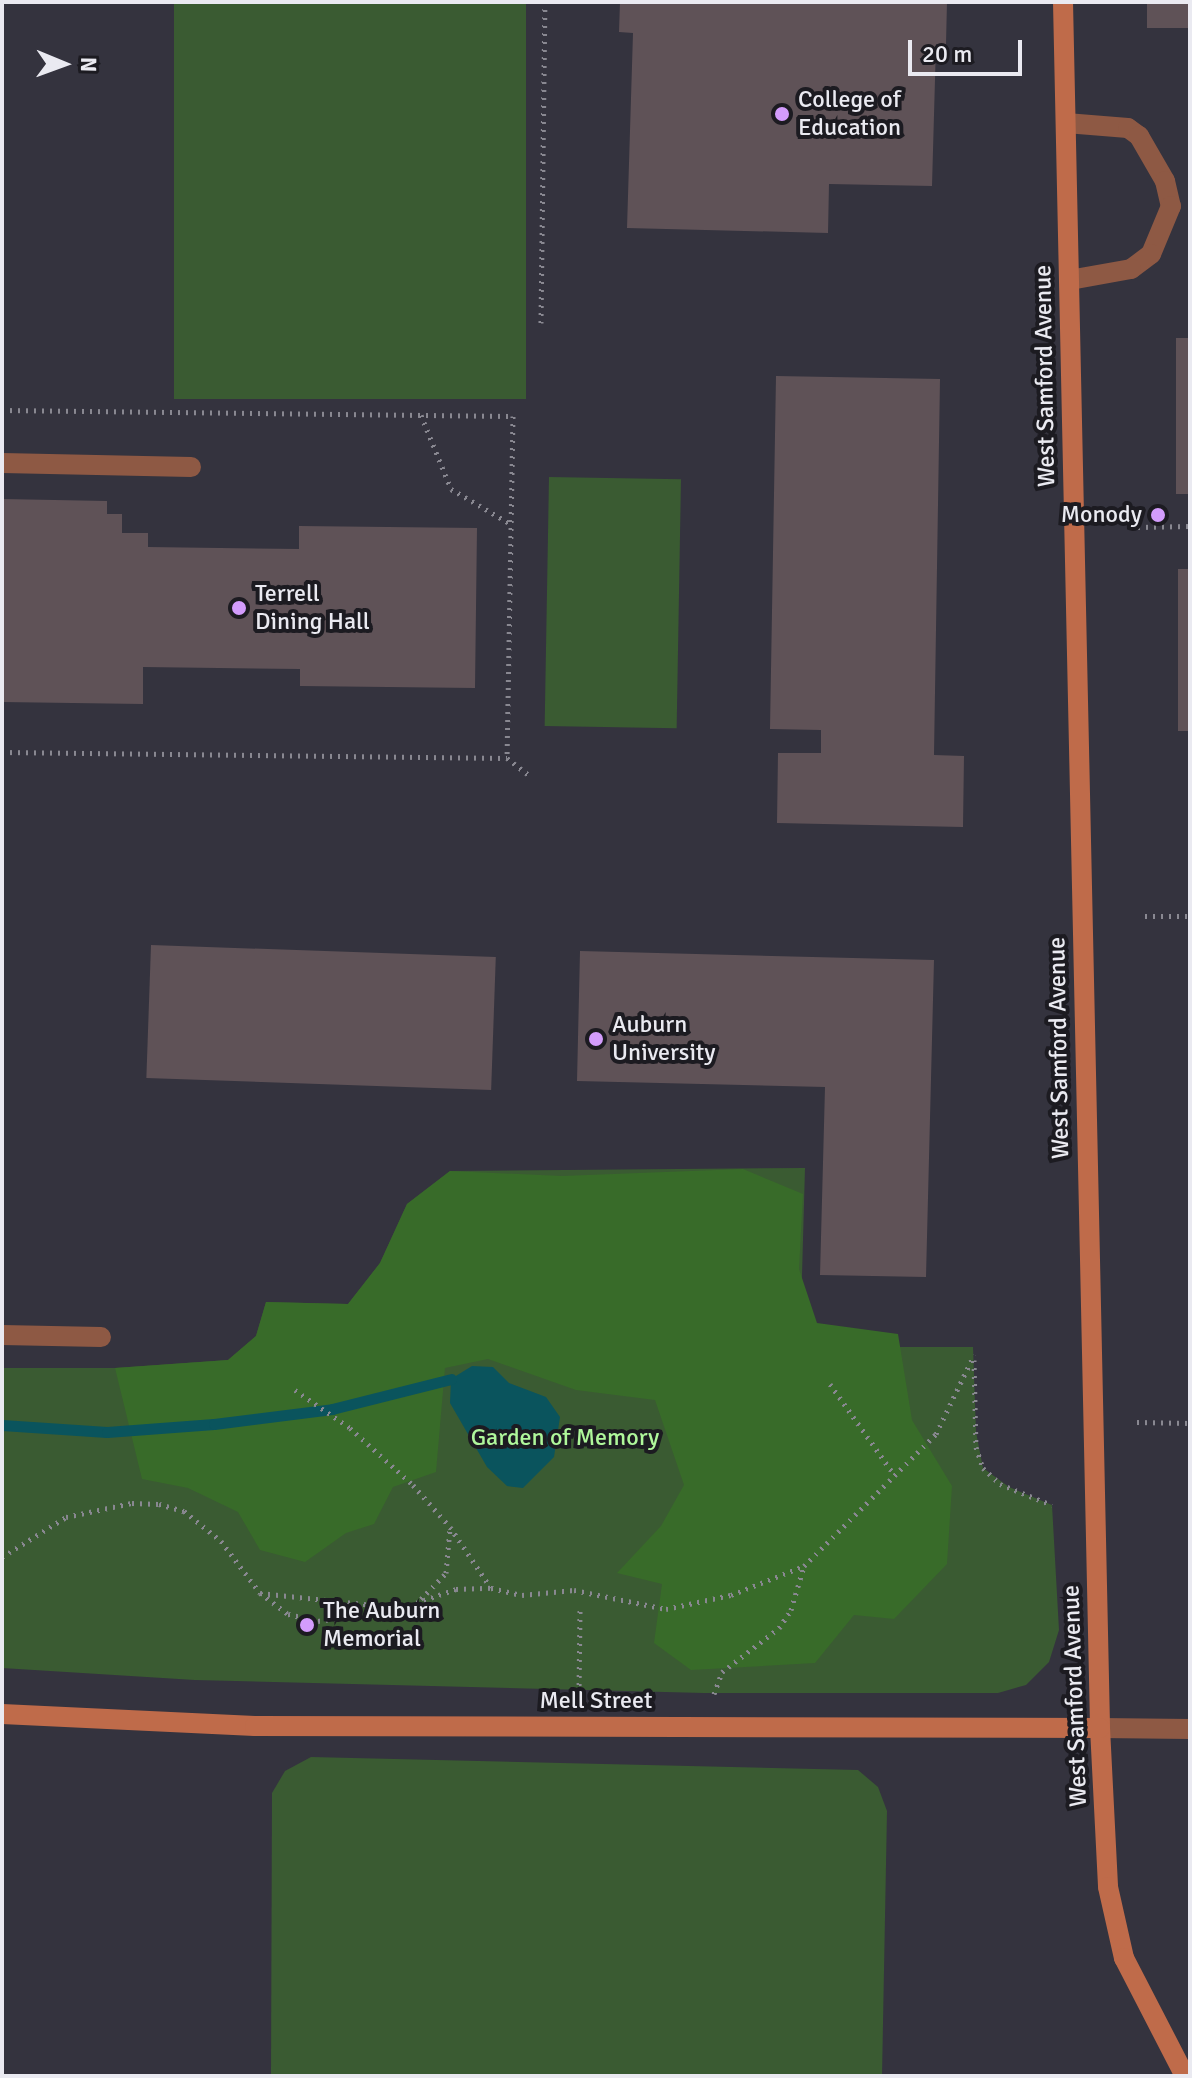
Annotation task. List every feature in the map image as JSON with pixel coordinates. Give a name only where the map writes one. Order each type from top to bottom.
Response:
[{"type":"street","name":"West Samford Avenue","points":[[1063,2],[1100,1728],[1108,1887],[1124,1958],[1185,2076]]},
{"type":"street","points":[[1066,123],[1128,128],[1139,136],[1165,181],[1171,206],[1151,254],[1131,269],[1069,280]]},
{"type":"street","points":[[2,463],[191,467]]},
{"type":"street","points":[[2,1335],[101,1337]]},
{"type":"street","name":"Mell Street","points":[[2,1714],[255,1726],[1190,1729]]},
{"type":"path","points":[[541,323],[545,2]]},
{"type":"path","points":[[2,410],[513,416],[507,758]]},
{"type":"path","points":[[421,415],[451,489],[511,524]]},
{"type":"path","points":[[1138,527],[1190,526]]},
{"type":"path","points":[[2,752],[507,758],[529,775]]},
{"type":"path","points":[[1145,916],[1190,916]]},
{"type":"path","points":[[260,1593],[363,1601],[401,1608],[456,1589],[491,1588],[522,1595],[597,1591],[666,1609],[731,1595],[804,1566],[893,1473],[936,1434],[974,1355],[976,1447],[983,1468],[1000,1484],[1052,1505]]},
{"type":"path","points":[[830,1384],[893,1473]]},
{"type":"path","points":[[295,1390],[350,1428],[450,1527],[491,1588]]},
{"type":"path","points":[[1137,1422],[1190,1423]]},
{"type":"path","points":[[2,1557],[66,1517],[132,1503],[159,1504],[184,1511],[221,1541],[260,1593],[288,1614],[318,1621],[336,1618],[363,1601]]},
{"type":"path","points":[[419,1601],[446,1573],[450,1527]]},
{"type":"path","points":[[714,1694],[722,1672],[779,1628],[791,1610],[804,1566]]},
{"type":"path","points":[[579,1693],[580,1607]]},
{"type":"green space","points":[[174,2],[526,2],[526,399],[174,399]]},
{"type":"green space","points":[[549,477],[681,479],[677,728],[545,726]]},
{"type":"green space","name":"Garden of Memory","points":[[805,1168],[800,1347],[973,1347],[976,1432],[983,1468],[1009,1487],[1052,1505],[1059,1630],[1049,1662],[1026,1685],[998,1693],[704,1693],[195,1680],[2,1668],[2,1368],[115,1368],[228,1360],[256,1336],[266,1302],[348,1304],[380,1263],[407,1204],[450,1171]]},
{"type":"green space","points":[[743,1169],[803,1194],[799,1269],[817,1323],[898,1334],[912,1420],[952,1486],[947,1564],[894,1619],[854,1615],[815,1663],[691,1670],[654,1643],[662,1584],[617,1573],[661,1526],[684,1485],[655,1400],[576,1390],[488,1359],[445,1368],[436,1472],[393,1487],[374,1524],[346,1533],[305,1562],[260,1550],[238,1512],[188,1488],[142,1479],[115,1368],[228,1360],[256,1336],[266,1302],[348,1304],[380,1263],[407,1204],[450,1171],[562,1176]]},
{"type":"green space","points":[[311,1757],[858,1770],[878,1787],[887,1811],[882,2076],[271,2076],[272,1793],[285,1771]]},
{"type":"water","points":[[472,1366],[493,1367],[509,1383],[546,1397],[560,1417],[554,1457],[523,1488],[507,1486],[487,1467],[450,1403],[451,1379]]},
{"type":"building","name":"College of Education","points":[[620,2],[947,2],[946,44],[936,44],[932,186],[829,184],[828,233],[627,228],[633,33],[619,32]]},
{"type":"building","points":[[1147,2],[1190,2],[1190,28],[1147,28]]},
{"type":"building","points":[[1176,338],[1190,338],[1190,494],[1176,494]]},
{"type":"building","points":[[776,376],[940,379],[934,755],[964,756],[963,827],[777,823],[778,753],[821,753],[821,730],[770,729]]},
{"type":"building","name":"Terrell Dining Hall","points":[[2,499],[107,501],[107,514],[122,514],[122,533],[148,533],[148,547],[299,549],[299,526],[477,528],[475,688],[300,686],[300,669],[143,667],[143,704],[2,702]]},
{"type":"building","points":[[1178,569],[1190,569],[1190,731],[1178,731]]},
{"type":"building","points":[[151,945],[496,957],[491,1090],[146,1078]]},
{"type":"building","points":[[580,951],[934,960],[926,1277],[820,1275],[825,1087],[577,1081]]},
{"type":"waterway","points":[[2,1425],[107,1432],[214,1424],[332,1409],[451,1379]]},
{"type":"place","name":"College of Education","points":[[782,114]]},
{"type":"place","name":"Monody","points":[[1158,515]]},
{"type":"place","name":"Terrell Dining Hall","points":[[239,608]]},
{"type":"place","name":"Auburn University","points":[[596,1039]]},
{"type":"place","name":"The Auburn Memorial","points":[[307,1625]]}]
